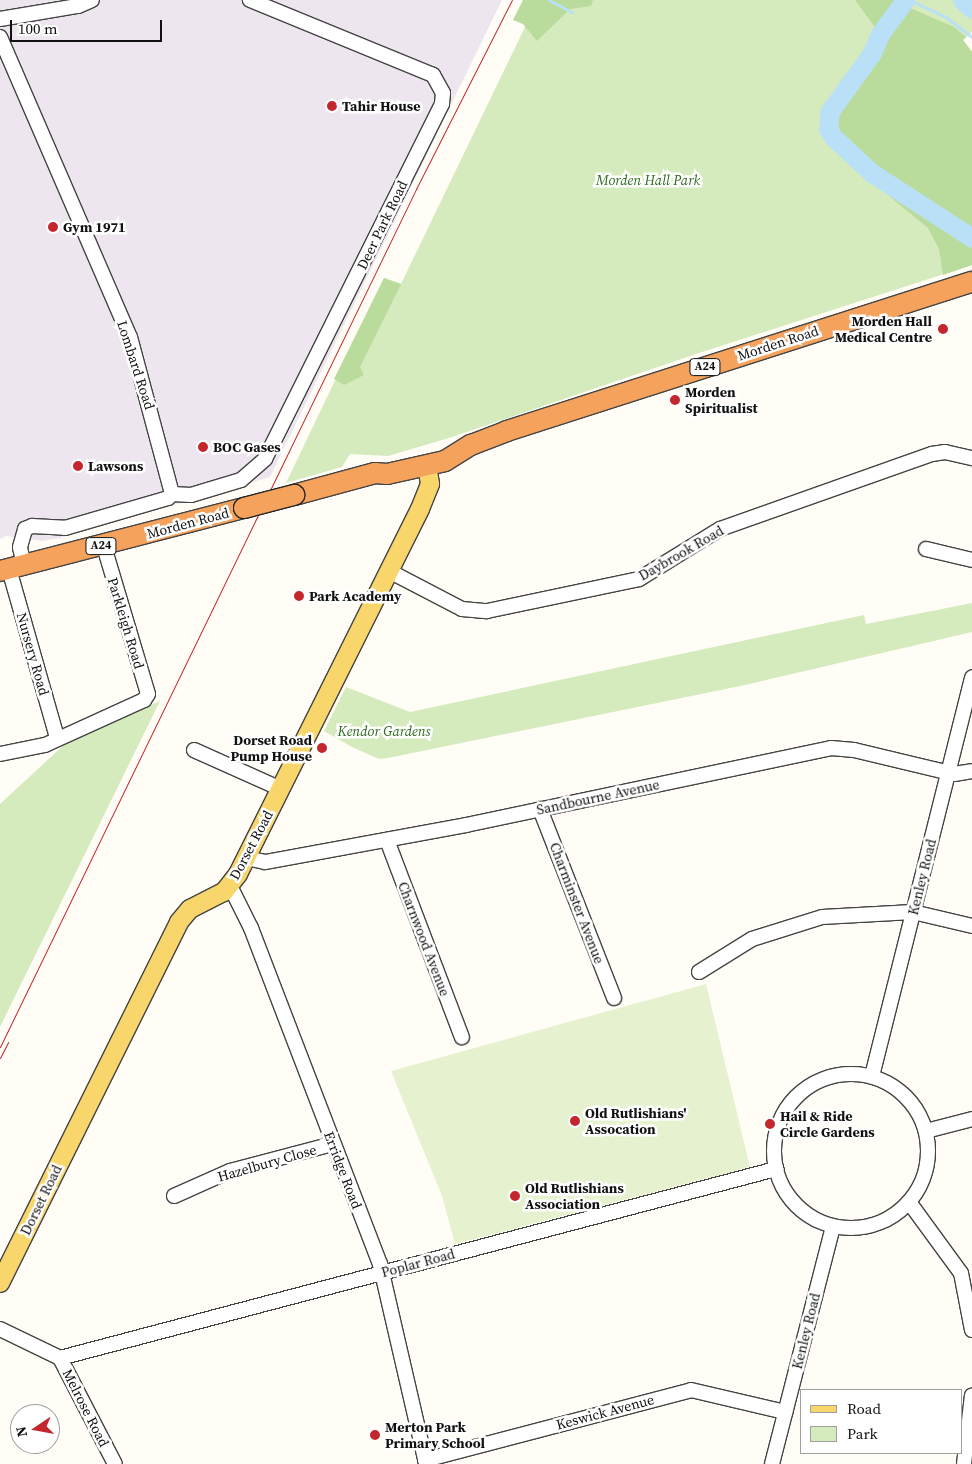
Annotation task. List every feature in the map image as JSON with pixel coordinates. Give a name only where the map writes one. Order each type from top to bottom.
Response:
[{"type":"highway","name":"Morden Road","points":[[375,473],[385,465],[442,449],[471,445],[972,282]]},
{"type":"highway","name":"Morden Road","points":[[11,569],[375,473],[387,474],[428,465],[460,454],[471,445]]},
{"type":"main road","name":"Dorset Road","points":[[0,1283],[179,922],[190,909],[230,886],[246,858],[429,491],[428,465]]},
{"type":"street","points":[[0,18],[78,6],[92,0]]},
{"type":"street","name":"Deer Park Road","points":[[172,494],[191,495],[232,483],[266,459],[442,104],[443,93],[433,75],[250,0]]},
{"type":"street","name":"Lombard Road","points":[[0,37],[130,337],[172,494]]},
{"type":"street","name":"Daybrook Road","points":[[389,571],[462,609],[487,612],[639,579],[720,529],[932,454],[945,452],[972,458]]},
{"type":"street","points":[[11,569],[25,529],[32,526],[65,528],[168,498],[172,494]]},
{"type":"street","name":"Parkleigh Road","points":[[57,738],[144,700],[148,694],[104,546]]},
{"type":"street","points":[[926,549],[972,560]]},
{"type":"street","name":"Nursery Road","points":[[11,569],[57,738]]},
{"type":"street","name":"Kenley Road","points":[[872,1076],[972,677]]},
{"type":"street","points":[[0,754],[45,745],[57,738]]},
{"type":"street","name":"Sandbourne Avenue","points":[[246,858],[265,862],[387,840],[839,747],[948,773],[972,772]]},
{"type":"street","points":[[194,750],[281,789]]},
{"type":"street","name":"Charminster Avenue","points":[[540,809],[614,998]]},
{"type":"street","name":"Charnwood Avenue","points":[[387,840],[462,1037]]},
{"type":"street","name":"Erridge Road","points":[[230,886],[251,928],[382,1273],[426,1462]]},
{"type":"street","points":[[699,972],[739,945],[798,922],[845,914],[913,912],[972,926]]},
{"type":"street","points":[[846,1074],[872,1076],[900,1089],[910,1100],[926,1131],[927,1162],[909,1202],[892,1216],[864,1227],[833,1228],[811,1218],[795,1204],[782,1186],[776,1169],[774,1142],[782,1118],[796,1096],[820,1080],[846,1074]]},
{"type":"street","points":[[926,1131],[972,1119]]},
{"type":"street","name":"Hazelbury Close","points":[[174,1196],[230,1170],[333,1144]]},
{"type":"street","name":"Poplar Road","points":[[60,1358],[776,1169]]},
{"type":"street","points":[[909,1202],[961,1272],[972,1330]]},
{"type":"street","name":"Kenley Road","points":[[772,1464],[833,1228]]},
{"type":"street","name":"Melrose Road","points":[[0,1329],[60,1358],[115,1464]]},
{"type":"street","name":"Keswick Avenue","points":[[426,1462],[691,1390],[785,1412]]},
{"type":"street","points":[[964,1464],[972,1395]]},
{"type":"shaded area","points":[[0,0],[502,0],[270,477],[60,538],[43,541],[6,536],[0,539]]},
{"type":"green space","points":[[523,0],[593,0],[591,6],[570,9],[537,41],[523,24],[513,20]]},
{"type":"green space","name":"Morden Hall Park","points":[[538,0],[972,0],[972,32],[963,40],[972,52],[972,265],[699,353],[449,438],[388,456],[350,454],[342,467],[286,483],[384,278],[401,284]]},
{"type":"green space","points":[[855,0],[900,0],[877,30]]},
{"type":"green space","points":[[908,7],[954,27],[966,37],[963,40],[972,52],[972,265],[943,275],[939,249],[928,228],[860,172],[855,154],[836,136],[831,119],[832,112]]},
{"type":"green space","points":[[384,278],[401,284],[360,367],[364,375],[344,385],[334,379]]},
{"type":"green space","name":"Kendor Gardens","points":[[972,603],[972,632],[745,685],[388,758],[379,759],[352,747],[324,731],[346,687],[410,712],[864,615],[866,624]]},
{"type":"green space","points":[[160,701],[0,1027],[0,804],[66,743]]},
{"type":"green space","name":"Old Rutlishians' Assocation","points":[[706,984],[750,1167],[455,1244],[442,1196],[391,1071]]},
{"type":"waterway","points":[[549,0],[572,12]]},
{"type":"waterway","points":[[905,0],[880,34],[872,53],[830,111],[828,128],[833,137],[872,173],[972,238]]},
{"type":"waterway","points":[[909,0],[946,17],[972,37]]},
{"type":"waterway","points":[[962,0],[972,9]]},
{"type":"tram line","points":[[0,1047],[416,189],[512,0]]},
{"type":"tram line","points":[[0,1058],[8,1042]]},
{"type":"place","name":"Tahir House","points":[[332,106]]},
{"type":"place","name":"Gym 1971","points":[[53,227]]},
{"type":"place","name":"Morden Hall Medical Centre","points":[[943,329]]},
{"type":"place","name":"Morden Spiritualist","points":[[675,400]]},
{"type":"place","name":"BOC Gases","points":[[203,447]]},
{"type":"place","name":"Lawsons","points":[[78,466]]},
{"type":"place","name":"Park Academy","points":[[299,596]]},
{"type":"place","name":"Dorset Road Pump House","points":[[322,748]]},
{"type":"place","name":"Old Rutlishians' Assocation","points":[[575,1121]]},
{"type":"place","name":"Hail & Ride Circle Gardens","points":[[770,1124]]},
{"type":"place","name":"Old Rutlishians Association","points":[[515,1196]]},
{"type":"place","name":"Merton Park Primary School","points":[[375,1435]]}]
